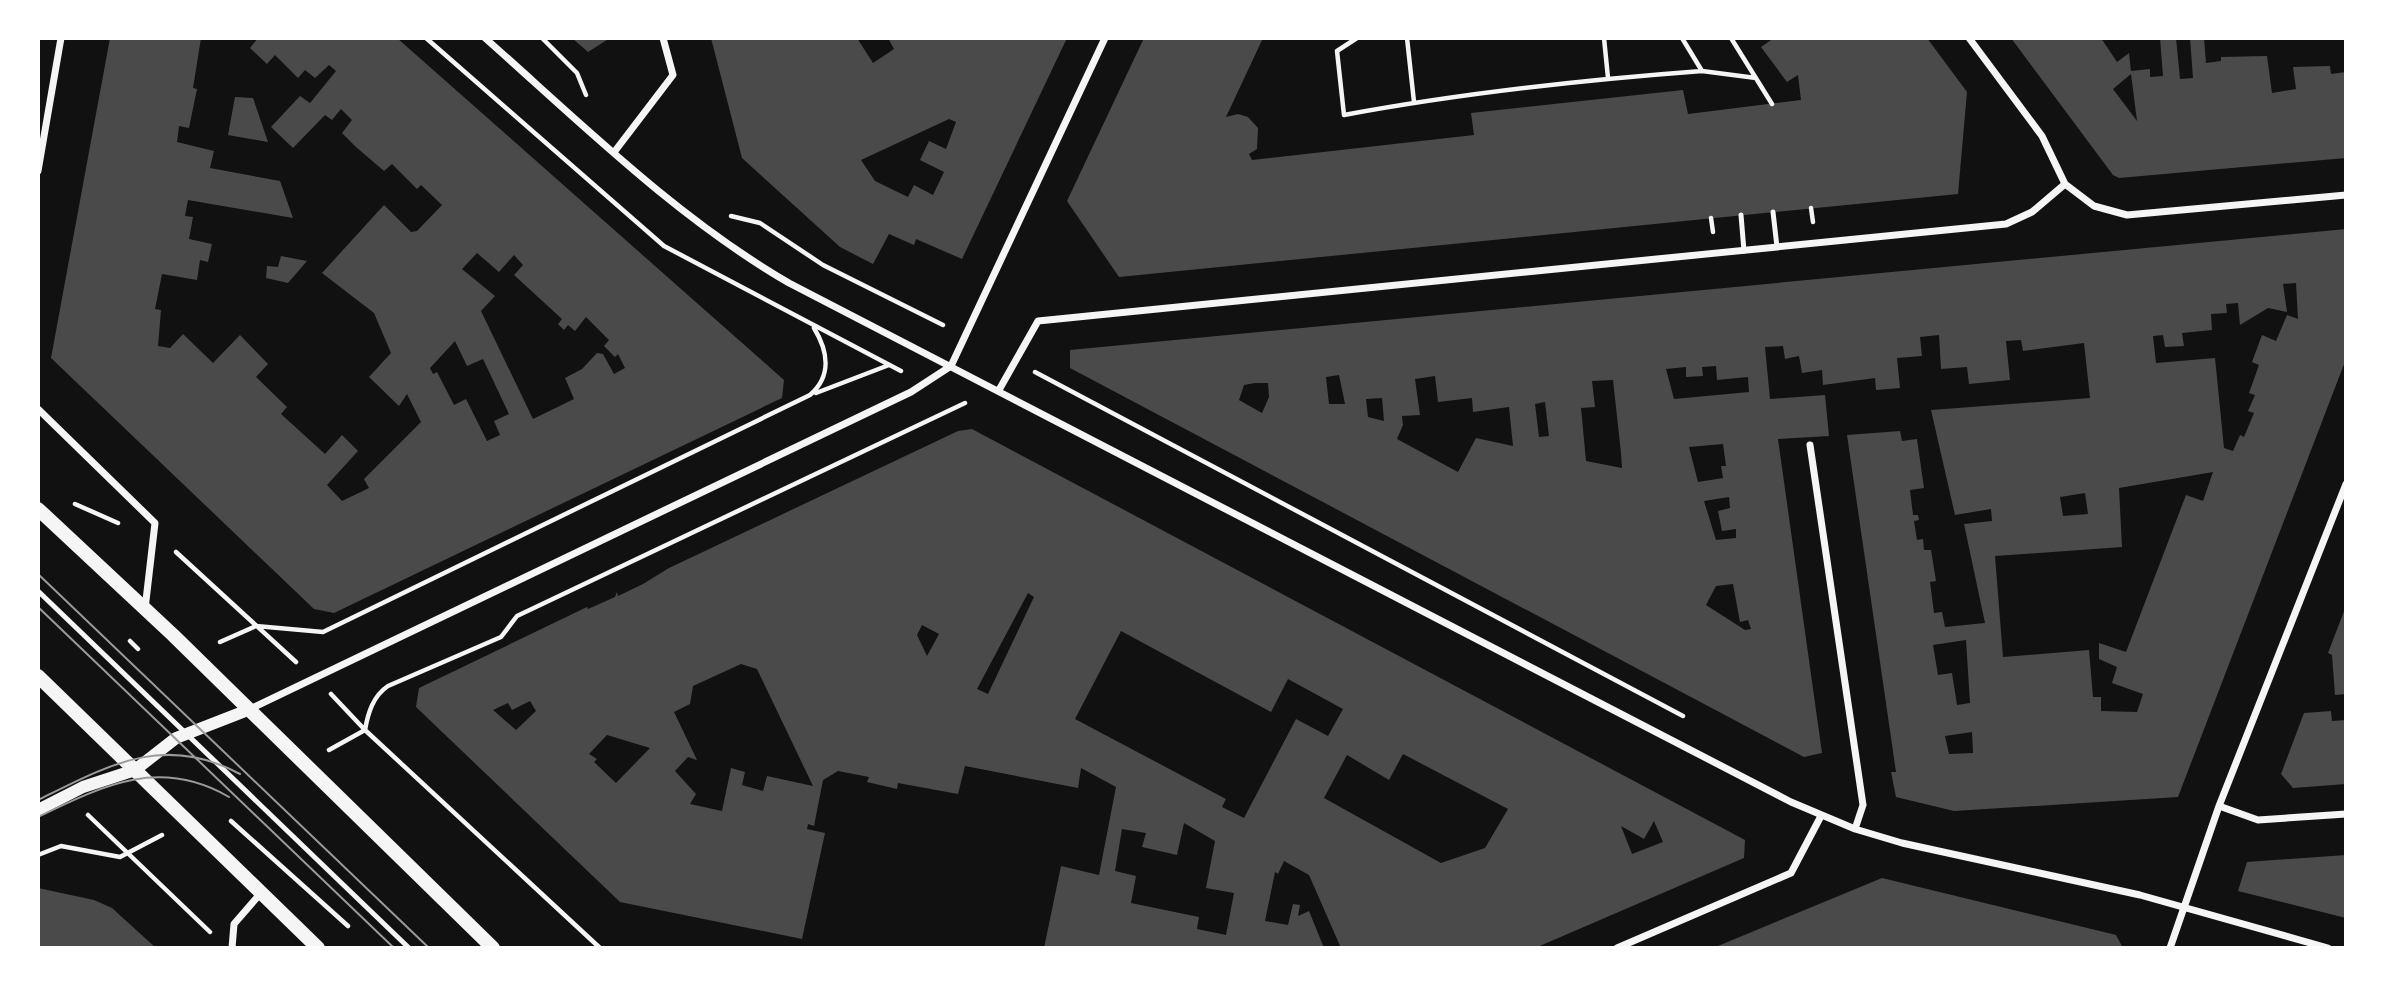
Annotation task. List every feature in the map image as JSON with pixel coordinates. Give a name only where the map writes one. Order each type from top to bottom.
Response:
[{"type":"main road","points":[[38,509],[493,947]]},
{"type":"main road","points":[[38,676],[260,894],[318,947]]},
{"type":"street","points":[[38,171],[61,38]]},
{"type":"street","points":[[485,38],[692,219],[743,257],[789,284],[1821,816],[1902,843],[2183,908],[2328,947]]},
{"type":"street","points":[[615,151],[673,75],[663,38]]},
{"type":"street","points":[[38,810],[83,787],[135,770],[176,738],[248,710],[911,392],[951,366],[1105,38]]},
{"type":"street","points":[[1969,38],[2042,136],[2065,184],[2094,206],[2127,215],[2346,195]]},
{"type":"street","points":[[999,390],[1038,321],[2006,224],[2032,212],[2065,184]]},
{"type":"street","points":[[38,409],[155,523],[145,610]]},
{"type":"street","points":[[1810,445],[1863,805],[1855,829]]},
{"type":"street","points":[[2170,947],[2218,806],[2346,484]]},
{"type":"street","points":[[2218,806],[2258,820],[2346,814]]},
{"type":"street","points":[[1617,947],[1791,873],[1821,816]]},
{"type":"street","points":[[232,945],[234,924],[260,894]]},
{"type":"lane","points":[[1773,212],[1777,247]]},
{"type":"lane","points":[[1741,215],[1744,251]]},
{"type":"lane","points":[[38,591],[409,947]]},
{"type":"path","points":[[542,38],[577,73],[592,102]]},
{"type":"path","points":[[1357,38],[1337,51],[1344,115],[1414,102],[1608,78],[1702,71],[1756,78]]},
{"type":"path","points":[[1407,38],[1414,102]]},
{"type":"path","points":[[1604,38],[1608,78]]},
{"type":"path","points":[[1682,38],[1702,71]]},
{"type":"path","points":[[1731,38],[1772,104]]},
{"type":"path","points":[[722,214],[761,223],[823,265],[965,336]]},
{"type":"path","points":[[810,395],[820,387],[826,363],[825,349],[814,327]]},
{"type":"path","points":[[256,626],[323,632],[810,395],[924,352]]},
{"type":"path","points":[[1015,361],[1690,719]]},
{"type":"path","points":[[303,764],[365,730],[379,692],[388,686],[500,637],[517,616],[965,403]]},
{"type":"path","points":[[72,503],[174,550],[600,947]]},
{"type":"path","points":[[130,641],[138,649]]},
{"type":"path","points":[[130,653],[147,645]]},
{"type":"path","points":[[231,821],[352,929]]},
{"type":"path","points":[[38,855],[61,846],[120,857],[187,822]]},
{"type":"path","points":[[128,852],[211,933],[232,945]]},
{"type":"building","points":[[110,38],[201,38],[193,88],[197,89],[189,128],[179,126],[177,142],[214,151],[210,168],[280,181],[293,218],[188,200],[185,216],[193,217],[189,239],[212,244],[208,262],[200,260],[197,280],[162,274],[155,309],[161,310],[158,346],[170,348],[183,334],[213,363],[240,335],[268,364],[256,377],[287,407],[281,414],[325,454],[342,435],[358,451],[327,485],[342,501],[369,488],[364,479],[421,422],[407,394],[399,406],[369,377],[391,353],[374,313],[322,273],[384,205],[411,232],[417,231],[442,205],[421,185],[417,189],[392,164],[384,171],[356,147],[342,133],[352,120],[341,109],[332,120],[325,115],[293,148],[271,127],[300,96],[310,103],[336,71],[329,65],[315,78],[305,70],[298,78],[275,55],[267,64],[250,48],[258,38],[397,38],[784,380],[782,398],[334,613],[314,609],[51,358]],"holes":[[[477,253],[499,272],[514,255],[523,265],[514,275],[562,319],[558,324],[564,330],[568,325],[575,331],[586,317],[609,340],[604,346],[615,357],[618,354],[625,368],[614,374],[603,354],[597,353],[582,369],[565,378],[574,399],[533,419],[481,311],[495,296],[462,269]],[[455,341],[467,366],[483,359],[509,414],[494,421],[500,435],[487,441],[466,399],[454,405],[437,372],[433,374],[430,368]]]},
{"type":"building","points":[[572,38],[610,38],[588,52]]},
{"type":"building","points":[[711,38],[857,38],[873,63],[894,49],[888,38],[1067,38],[962,259],[916,239],[914,245],[889,234],[873,264],[840,247],[742,158]],"holes":[[[949,119],[956,122],[946,149],[929,141],[920,160],[944,172],[933,195],[914,185],[908,197],[875,181],[861,160]]]},
{"type":"building","points":[[1144,38],[1263,38],[1226,117],[1238,114],[1248,117],[1258,128],[1257,149],[1249,154],[1252,160],[1474,135],[1471,113],[1683,90],[1688,114],[1801,100],[1798,75],[1787,82],[1761,47],[1774,38],[1927,38],[1967,92],[1958,194],[1119,277],[1067,201]]},
{"type":"building","points":[[2011,38],[2101,38],[2117,62],[2129,53],[2131,71],[2150,69],[2150,77],[2163,76],[2160,38],[2176,38],[2180,79],[2193,78],[2190,38],[2204,38],[2206,63],[2221,61],[2221,57],[2267,56],[2272,93],[2296,89],[2293,67],[2330,66],[2331,74],[2346,72],[2346,158],[2119,178],[2113,175]],"holes":[[[2131,74],[2137,121],[2113,89]]]},
{"type":"building","points":[[235,97],[253,98],[268,142],[228,135]]},
{"type":"building","points":[[2346,229],[2346,359],[2178,797],[1954,811],[1896,797],[1891,772],[1896,772],[1847,435],[1900,431],[1902,441],[1917,439],[1924,488],[1910,490],[1913,515],[1918,515],[1919,520],[1914,521],[1917,540],[1923,539],[1924,550],[1931,550],[1936,581],[1930,582],[1934,613],[1942,612],[1945,627],[1985,623],[1964,524],[1992,521],[1991,509],[1955,515],[1931,410],[2090,398],[2084,343],[2023,351],[2021,340],[2006,341],[2010,380],[1969,384],[1967,367],[1941,369],[1939,335],[1920,337],[1922,356],[1897,358],[1900,388],[1876,390],[1875,378],[1823,385],[1822,370],[1802,373],[1799,356],[1785,359],[1783,346],[1765,347],[1770,399],[1825,395],[1829,436],[1778,439],[1822,753],[1804,757],[1070,368],[1070,350]],"holes":[[[2296,283],[2298,319],[2287,315],[2276,341],[2262,335],[2252,362],[2259,365],[2249,393],[2255,395],[2248,411],[2254,413],[2244,437],[2240,435],[2233,451],[2224,448],[2215,358],[2156,363],[2153,336],[2163,335],[2165,347],[2184,346],[2182,333],[2212,330],[2211,314],[2227,313],[2226,304],[2238,303],[2240,325],[2268,308],[2287,312],[2283,284]],[[1716,366],[1717,380],[1748,377],[1749,392],[1674,399],[1666,369],[1686,367],[1686,377],[1703,376],[1702,367]],[[1339,375],[1345,404],[1329,404],[1326,377]],[[1435,376],[1438,402],[1472,398],[1473,412],[1509,407],[1513,446],[1476,438],[1458,472],[1397,439],[1403,425],[1402,416],[1420,415],[1415,379]],[[1613,380],[1622,468],[1586,461],[1581,408],[1595,407],[1592,381]],[[1268,383],[1269,397],[1262,413],[1239,400],[1244,385]],[[1382,398],[1384,421],[1368,417],[1366,399]],[[1545,402],[1549,436],[1539,437],[1535,404]],[[1723,444],[1726,466],[1721,466],[1723,478],[1698,482],[1689,447]],[[2213,472],[2203,501],[2186,495],[2126,652],[2099,643],[2099,659],[2117,667],[2112,683],[2143,694],[2137,712],[2101,711],[2101,697],[2093,697],[2089,650],[2003,657],[1995,556],[2122,547],[2119,488]],[[2085,493],[2088,514],[2063,516],[2060,497]],[[1729,497],[1730,508],[1718,511],[1722,531],[1736,529],[1736,538],[1716,540],[1704,501]],[[1733,584],[1740,622],[1748,620],[1751,629],[1745,630],[1706,605],[1716,586]],[[1966,640],[1970,703],[1957,705],[1952,673],[1938,675],[1933,645]],[[1972,732],[1973,753],[1949,754],[1945,736]]]},
{"type":"building","points":[[281,256],[307,261],[288,283],[266,278],[267,266],[278,267]]},
{"type":"building","points":[[972,429],[1745,840],[1744,858],[1535,948],[1341,948],[1309,875],[1284,861],[1278,874],[1275,872],[1265,921],[1288,925],[1293,904],[1300,905],[1298,916],[1309,911],[1324,948],[1044,948],[1061,866],[1099,875],[1116,787],[1081,768],[1078,788],[965,766],[958,794],[898,783],[897,789],[867,782],[869,777],[838,771],[823,780],[814,826],[808,824],[807,829],[825,833],[802,939],[620,902],[416,707],[419,688],[587,607],[588,609],[615,597],[617,592],[618,596],[669,568],[958,431]],"holes":[[[1028,593],[1034,597],[988,694],[977,689]],[[922,625],[939,634],[927,656],[917,635]],[[1121,631],[1271,712],[1288,679],[1343,709],[1328,736],[1296,719],[1244,818],[1222,807],[1226,799],[1075,719]],[[741,664],[757,669],[813,786],[767,776],[763,791],[742,785],[745,772],[731,768],[722,811],[690,804],[696,794],[675,771],[688,757],[697,760],[674,712],[690,704],[693,686]],[[530,701],[536,711],[516,730],[493,710],[508,703],[512,710]],[[607,735],[650,748],[616,783],[594,762],[597,759],[589,754]],[[1403,754],[1508,809],[1485,848],[1441,863],[1324,798],[1347,755],[1389,780]],[[1654,821],[1663,842],[1632,854],[1621,826],[1644,839]],[[1184,823],[1215,841],[1206,888],[1234,893],[1226,935],[1197,929],[1199,917],[1131,903],[1136,876],[1115,871],[1122,829],[1146,833],[1142,847],[1177,855]]]},
{"type":"building","points":[[2346,606],[2346,694],[2335,695],[2332,655],[2328,653]]},
{"type":"building","points":[[2331,711],[2332,721],[2346,720],[2346,784],[2293,788],[2281,774],[2304,713]]},
{"type":"building","points":[[2346,855],[2346,918],[2238,891],[2247,862]]},
{"type":"building","points":[[1882,878],[2116,935],[2123,948],[1713,948]]},
{"type":"building","points":[[38,888],[94,900],[112,908],[156,948],[38,948]]},
{"type":"tram line","points":[[38,574],[429,948]]},
{"type":"tram line","points":[[38,607],[394,948]]},
{"type":"tram line","points":[[38,800],[89,775],[137,758],[186,756],[212,762],[240,774]]},
{"type":"tram line","points":[[38,817],[109,786],[156,777],[204,785],[229,797]]}]
